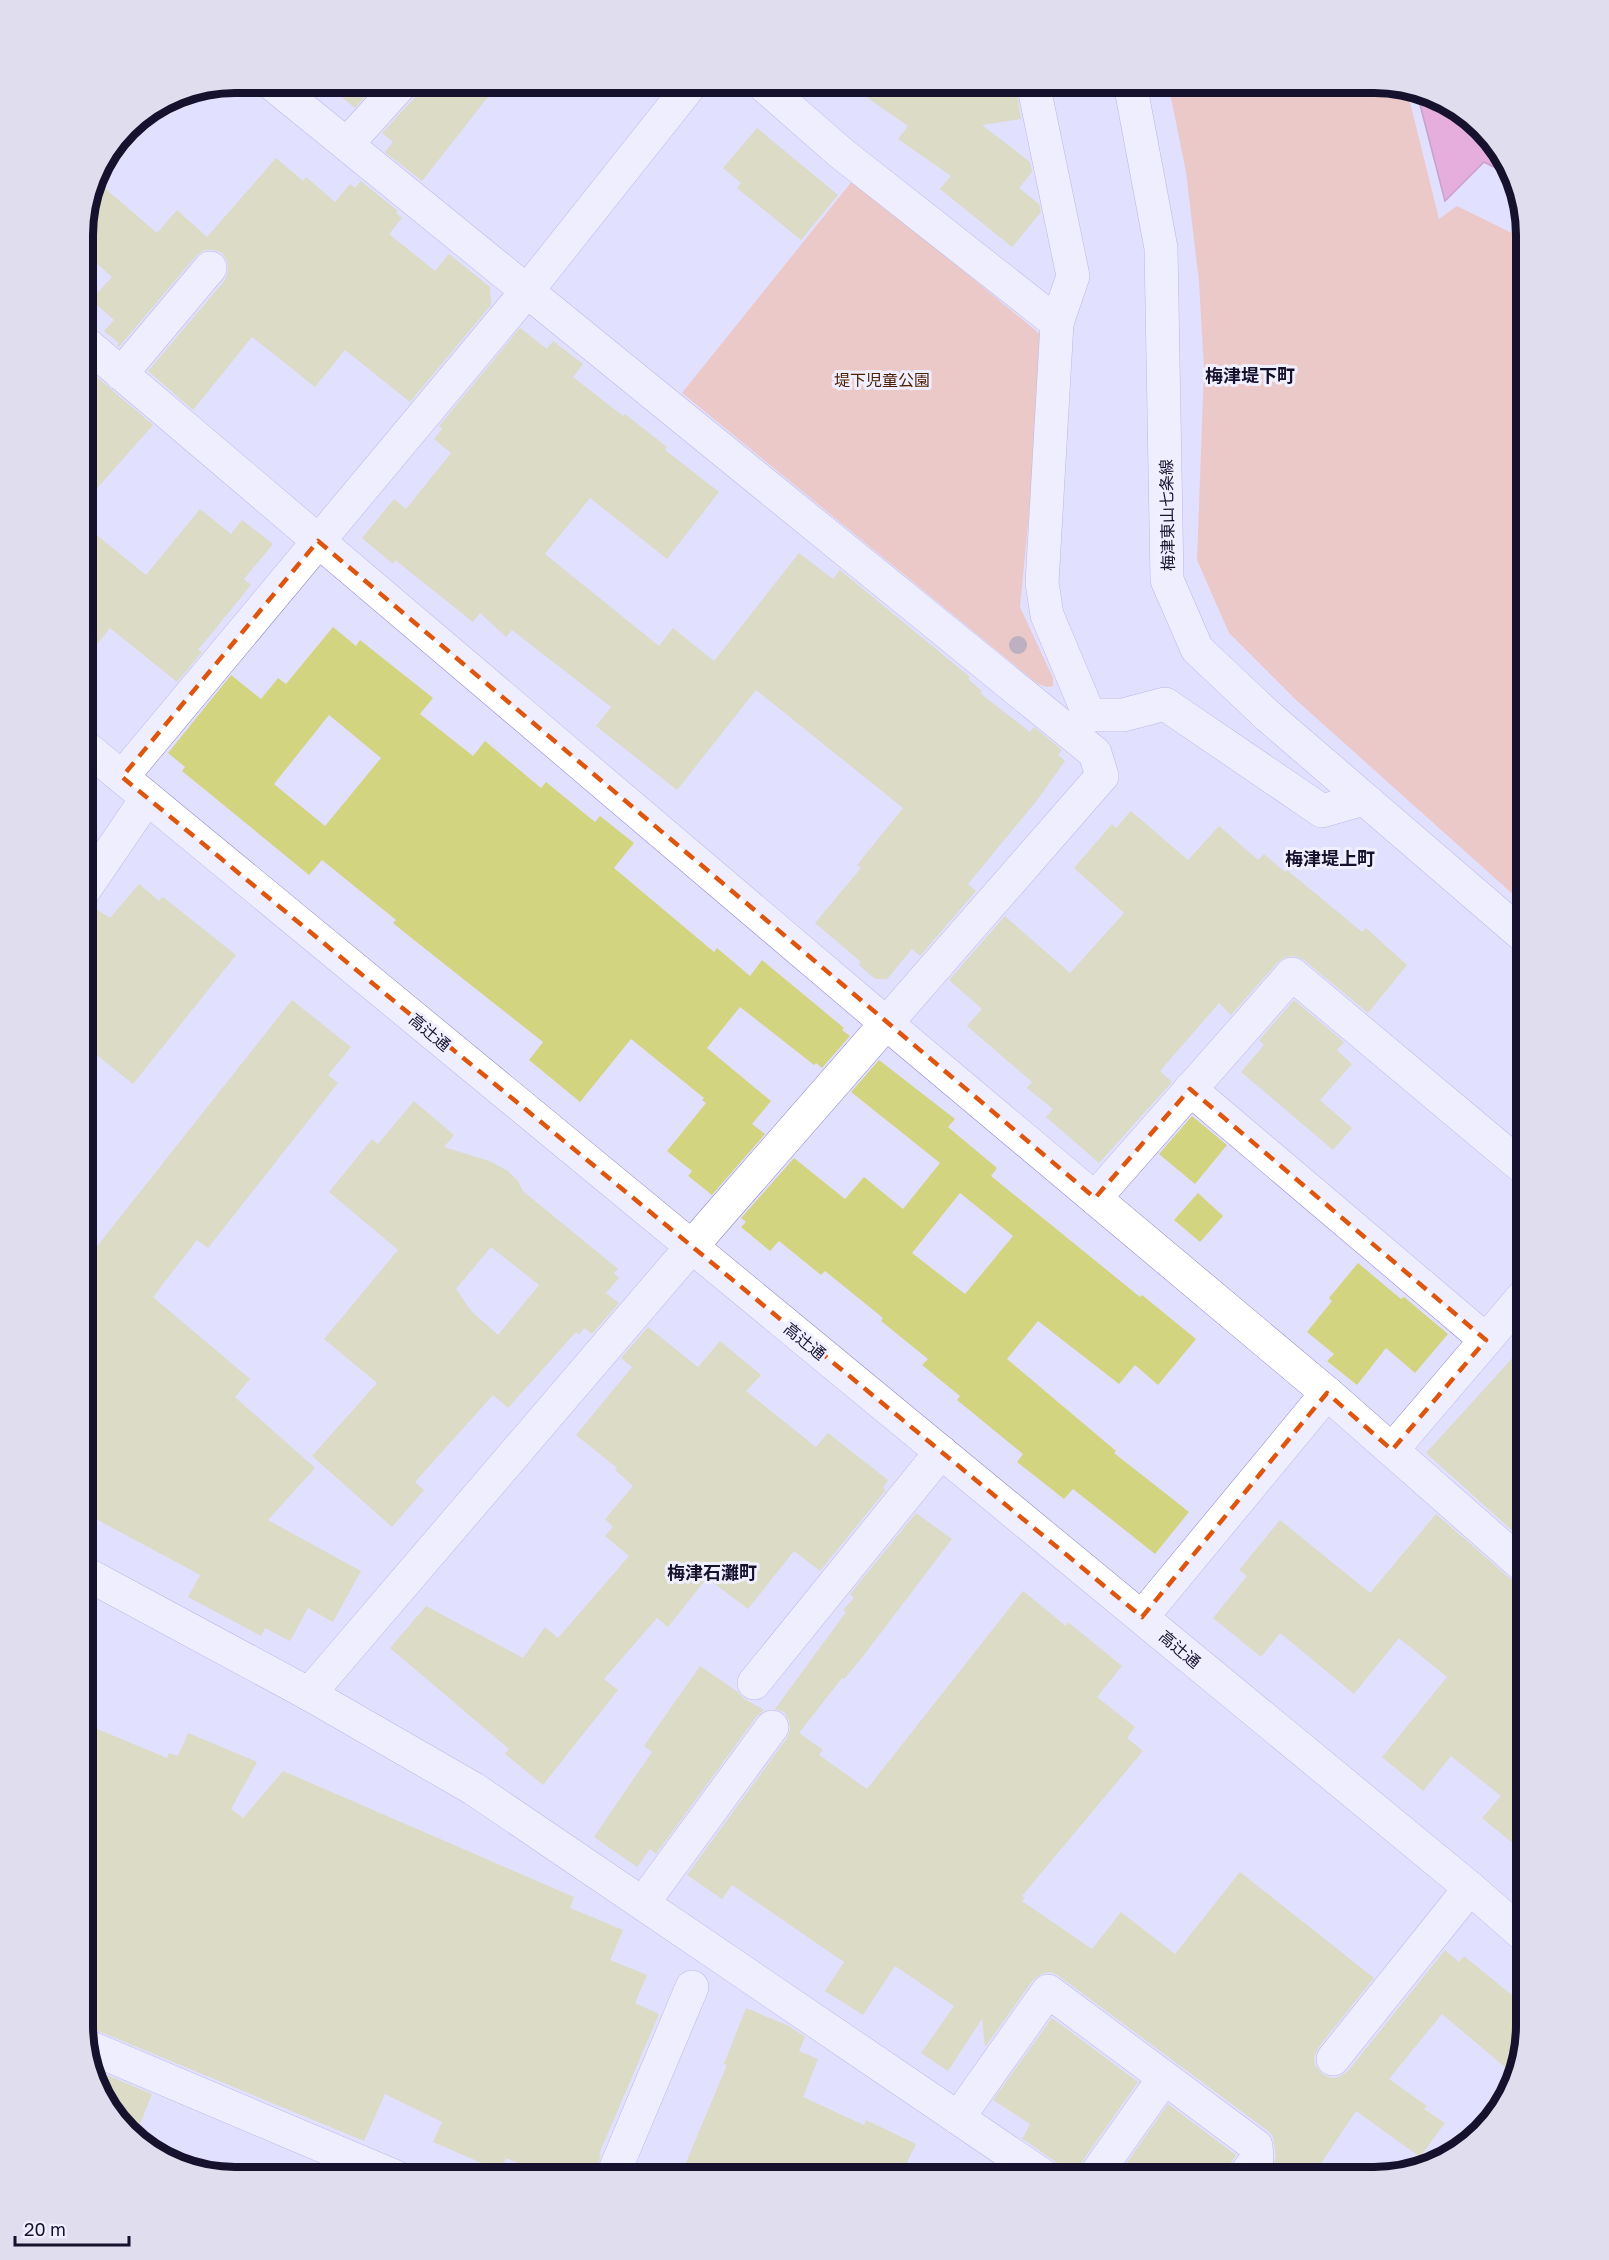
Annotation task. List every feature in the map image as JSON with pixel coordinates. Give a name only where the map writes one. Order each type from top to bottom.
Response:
[{"type":"street","points":[[284,93],[526,291],[1080,724],[1165,704],[1322,811],[1364,799]]},
{"type":"street","points":[[347,144],[392,93]]},
{"type":"street","points":[[122,777],[526,291],[684,93]]},
{"type":"street","points":[[772,93],[841,153],[1057,323]]},
{"type":"street","points":[[309,1694],[691,1247],[1102,776],[1095,753],[1080,724],[1047,615],[1042,583],[1057,323],[1073,276],[1035,93]]},
{"type":"street","name":"梅津東山七条線","points":[[1132,93],[1161,248],[1167,580],[1197,649],[1268,716],[1516,929]]},
{"type":"street","points":[[121,374],[210,268]]},
{"type":"street","points":[[93,350],[886,1023],[1327,1393],[1516,1558]]},
{"type":"street","name":"高辻通","points":[[93,753],[1516,1928]]},
{"type":"street","points":[[93,877],[147,798]]},
{"type":"street","points":[[1095,1198],[1292,974],[1516,1161]]},
{"type":"street","points":[[1190,1089],[1486,1340]]},
{"type":"street","points":[[1392,1450],[1516,1306]]},
{"type":"street","points":[[1142,1617],[1327,1393]]},
{"type":"street","points":[[754,1683],[941,1452]]},
{"type":"street","points":[[93,1577],[309,1694],[474,1789],[1030,2167]]},
{"type":"street","points":[[644,1903],[772,1727]]},
{"type":"street","points":[[1333,2059],[1470,1888]]},
{"type":"street","points":[[616,2167],[692,1987]]},
{"type":"street","points":[[958,2118],[1048,1991],[1256,2146],[1257,2158],[1251,2167]]},
{"type":"street","points":[[95,2050],[372,2167]]},
{"type":"street","points":[[1101,2167],[1164,2078]]},
{"type":"highlighted area","points":[[318,541],[1095,1198],[1190,1089],[1486,1340],[1392,1450],[1327,1393],[1142,1617],[122,777]]},
{"type":"green space","points":[[1170,93],[1383,93],[1401,96],[1409,98],[1439,219],[1457,206],[1516,235],[1516,897],[1295,699],[1229,633],[1197,560],[1204,370],[1199,282],[1186,172]]},
{"type":"green space","name":"堤下児童公園","points":[[853,180],[1046,339],[1020,607],[1053,678],[1053,686],[1038,684],[682,393]]},
{"type":"shaded area","points":[[1419,101],[1445,112],[1460,122],[1487,149],[1500,170],[1484,162],[1445,201]]},
{"type":"building","points":[[337,93],[368,93],[355,108]]},
{"type":"building","points":[[417,93],[491,93],[422,181],[385,152],[393,142],[382,133]]},
{"type":"building","points":[[860,93],[1017,93],[1021,119],[982,125],[1030,162],[1032,172],[1019,188],[1039,204],[1041,212],[1012,247],[940,189],[951,176],[898,139],[908,126]]},
{"type":"building","points":[[757,128],[838,195],[801,240],[737,188],[741,183],[723,168]]},
{"type":"building","points":[[276,158],[303,181],[306,177],[335,202],[350,184],[355,188],[361,181],[398,211],[396,213],[402,218],[389,234],[435,271],[449,254],[490,287],[491,305],[410,402],[345,350],[315,387],[252,337],[193,410],[148,371],[225,280],[228,271],[227,261],[222,253],[214,250],[204,250],[196,256],[119,347],[117,345],[119,343],[104,331],[114,320],[93,302],[93,298],[112,277],[93,260],[93,226],[102,186],[157,233],[177,210],[207,237]]},
{"type":"building","points":[[520,328],[547,349],[553,341],[583,364],[573,377],[667,447],[665,450],[719,492],[667,559],[590,498],[545,554],[659,646],[673,628],[714,661],[799,553],[833,579],[840,570],[970,677],[968,679],[982,691],[980,693],[1030,732],[1034,727],[1062,750],[1058,755],[1065,761],[1038,799],[968,884],[976,891],[920,956],[912,949],[887,979],[875,979],[859,965],[861,962],[815,923],[861,868],[857,865],[903,808],[756,690],[677,790],[596,726],[611,707],[512,630],[506,637],[480,613],[473,622],[395,560],[393,564],[362,538],[394,499],[406,509],[451,453],[434,439],[442,429],[439,426]]},
{"type":"building","points":[[93,374],[153,425],[93,493]]},
{"type":"building","points":[[200,509],[231,534],[242,520],[273,544],[244,579],[251,585],[198,650],[202,652],[177,682],[110,628],[93,649],[93,532],[146,575]]},
{"type":"building","points":[[333,627],[356,646],[360,640],[433,698],[420,714],[473,756],[485,741],[541,788],[546,782],[595,822],[600,816],[634,843],[614,868],[714,952],[717,948],[750,976],[762,960],[844,1028],[842,1030],[850,1036],[822,1068],[816,1063],[814,1065],[740,1007],[707,1048],[771,1101],[752,1124],[765,1134],[712,1195],[688,1176],[692,1171],[667,1151],[706,1103],[702,1100],[704,1098],[631,1039],[580,1102],[529,1060],[543,1042],[393,923],[396,920],[322,860],[309,875],[182,771],[185,767],[168,753],[231,675],[261,699],[278,678],[286,684]],"holes":[[[329,715],[381,758],[325,826],[274,784]]]},
{"type":"building","points":[[1131,811],[1188,860],[1219,826],[1258,860],[1264,854],[1285,872],[1287,870],[1362,932],[1366,928],[1407,965],[1368,1013],[1304,960],[1295,956],[1285,957],[1231,1015],[1219,1003],[1160,1071],[1172,1082],[1099,1163],[1046,1117],[1053,1109],[1027,1088],[1032,1082],[967,1026],[982,1009],[949,980],[1005,916],[1070,973],[1124,913],[1074,868],[1112,824],[1116,828]]},
{"type":"building","points":[[139,884],[159,901],[163,897],[236,955],[133,1084],[93,1052],[93,907],[110,918]]},
{"type":"building","points":[[292,1000],[351,1047],[328,1075],[338,1083],[208,1248],[197,1240],[153,1297],[250,1379],[235,1397],[315,1468],[268,1520],[361,1571],[333,1622],[308,1608],[290,1641],[265,1628],[261,1636],[188,1597],[200,1575],[93,1517],[93,1251]]},
{"type":"building","points":[[1294,1000],[1344,1042],[1337,1050],[1352,1064],[1320,1100],[1352,1128],[1333,1150],[1241,1072],[1264,1045],[1259,1040]]},
{"type":"building","points":[[879,1060],[955,1119],[948,1127],[997,1168],[991,1176],[1140,1297],[1142,1295],[1196,1339],[1158,1385],[1135,1365],[1119,1384],[1038,1321],[1007,1359],[1116,1451],[1114,1453],[1189,1512],[1155,1554],[1073,1489],[1064,1499],[1017,1462],[1023,1454],[957,1400],[960,1396],[922,1365],[928,1359],[881,1321],[883,1318],[825,1271],[821,1275],[779,1241],[770,1251],[741,1227],[746,1222],[741,1218],[794,1158],[845,1199],[864,1177],[903,1209],[940,1163],[851,1092]],"holes":[[[960,1193],[1013,1236],[965,1294],[912,1253]]]},
{"type":"building","points":[[414,1101],[454,1135],[444,1147],[489,1161],[508,1171],[518,1181],[523,1191],[618,1269],[614,1273],[619,1278],[606,1293],[619,1303],[592,1334],[584,1328],[579,1335],[576,1332],[508,1408],[493,1395],[415,1482],[424,1490],[392,1527],[312,1456],[377,1383],[324,1339],[398,1250],[329,1192],[372,1139],[378,1144]],"holes":[[[491,1247],[539,1285],[498,1335],[471,1311],[456,1289]]]},
{"type":"building","points":[[1192,1116],[1227,1145],[1195,1184],[1159,1154]]},
{"type":"building","points":[[1198,1193],[1223,1216],[1200,1242],[1174,1220]]},
{"type":"building","points":[[1358,1263],[1448,1334],[1415,1373],[1386,1348],[1357,1385],[1327,1361],[1334,1354],[1307,1332],[1332,1301],[1329,1298]]},
{"type":"building","points":[[648,1327],[698,1367],[720,1341],[761,1375],[746,1391],[816,1447],[828,1433],[888,1480],[883,1488],[886,1490],[820,1571],[794,1551],[748,1609],[707,1578],[668,1627],[657,1618],[604,1679],[618,1690],[543,1785],[505,1754],[509,1749],[390,1648],[426,1606],[523,1658],[545,1627],[558,1638],[629,1556],[605,1536],[613,1527],[605,1519],[633,1486],[615,1470],[617,1468],[576,1435],[632,1367],[621,1358]]},
{"type":"building","points":[[1516,1354],[1516,1534],[1426,1453]]},
{"type":"building","points":[[916,1513],[952,1539],[861,1659],[844,1679],[842,1678],[799,1733],[823,1750],[819,1755],[867,1789],[1023,1591],[1066,1626],[1068,1622],[1122,1666],[1097,1697],[1135,1727],[1127,1738],[1143,1751],[1022,1896],[1025,1898],[1022,1901],[1092,1949],[1121,1912],[1175,1954],[1240,1872],[1374,1978],[1318,2048],[1314,2057],[1315,2065],[1322,2074],[1331,2078],[1339,2077],[1348,2071],[1445,1950],[1459,1962],[1464,1956],[1516,1998],[1515,2043],[1508,2070],[1442,2014],[1389,2079],[1427,2106],[1424,2109],[1445,2123],[1420,2157],[1356,2111],[1319,2167],[1273,2167],[1276,2156],[1273,2137],[1268,2131],[1051,1972],[1041,1974],[1033,1980],[985,2047],[982,2019],[948,2071],[921,2053],[954,2006],[895,1966],[863,2015],[825,1991],[844,1962],[732,1885],[722,1899],[687,1875],[787,1738],[790,1730],[789,1720],[784,1712],[775,1709],[846,1612],[843,1610],[854,1598],[850,1594]]},
{"type":"building","points":[[1436,1514],[1516,1583],[1516,1846],[1482,1818],[1501,1796],[1451,1756],[1423,1791],[1382,1757],[1447,1677],[1399,1638],[1354,1694],[1280,1633],[1261,1657],[1213,1618],[1247,1576],[1239,1570],[1280,1520],[1370,1593]]},
{"type":"building","points":[[700,1666],[738,1692],[743,1698],[764,1710],[757,1716],[656,1854],[650,1849],[637,1867],[594,1837],[652,1752],[644,1746]]},
{"type":"building","points":[[93,1727],[167,1758],[169,1753],[178,1756],[188,1733],[257,1762],[231,1809],[243,1818],[283,1771],[574,1897],[570,1908],[623,1930],[610,1960],[647,1975],[635,2003],[659,2014],[599,2154],[601,2155],[597,2167],[528,2167],[506,2158],[502,2167],[491,2167],[433,2142],[442,2122],[385,2094],[364,2141],[93,2030],[93,2025]]},
{"type":"building","points":[[746,2008],[789,2026],[805,2037],[799,2051],[818,2059],[803,2097],[864,2125],[866,2120],[916,2144],[905,2167],[684,2167],[727,2065],[724,2064]]},
{"type":"building","points":[[1052,2018],[1138,2082],[1079,2167],[1061,2167],[1020,2137],[1023,2138],[1030,2124],[993,2100]]},
{"type":"building","points":[[102,2073],[152,2094],[138,2128],[112,2096]]},
{"type":"building","points":[[1168,2104],[1236,2155],[1228,2167],[1124,2167]]},
{"type":"district","name":"梅津堤下町","points":[[1250,376]]},
{"type":"district","name":"梅津堤上町","points":[[1330,859]]},
{"type":"district","name":"梅津石灘町","points":[[712,1573]]}]
